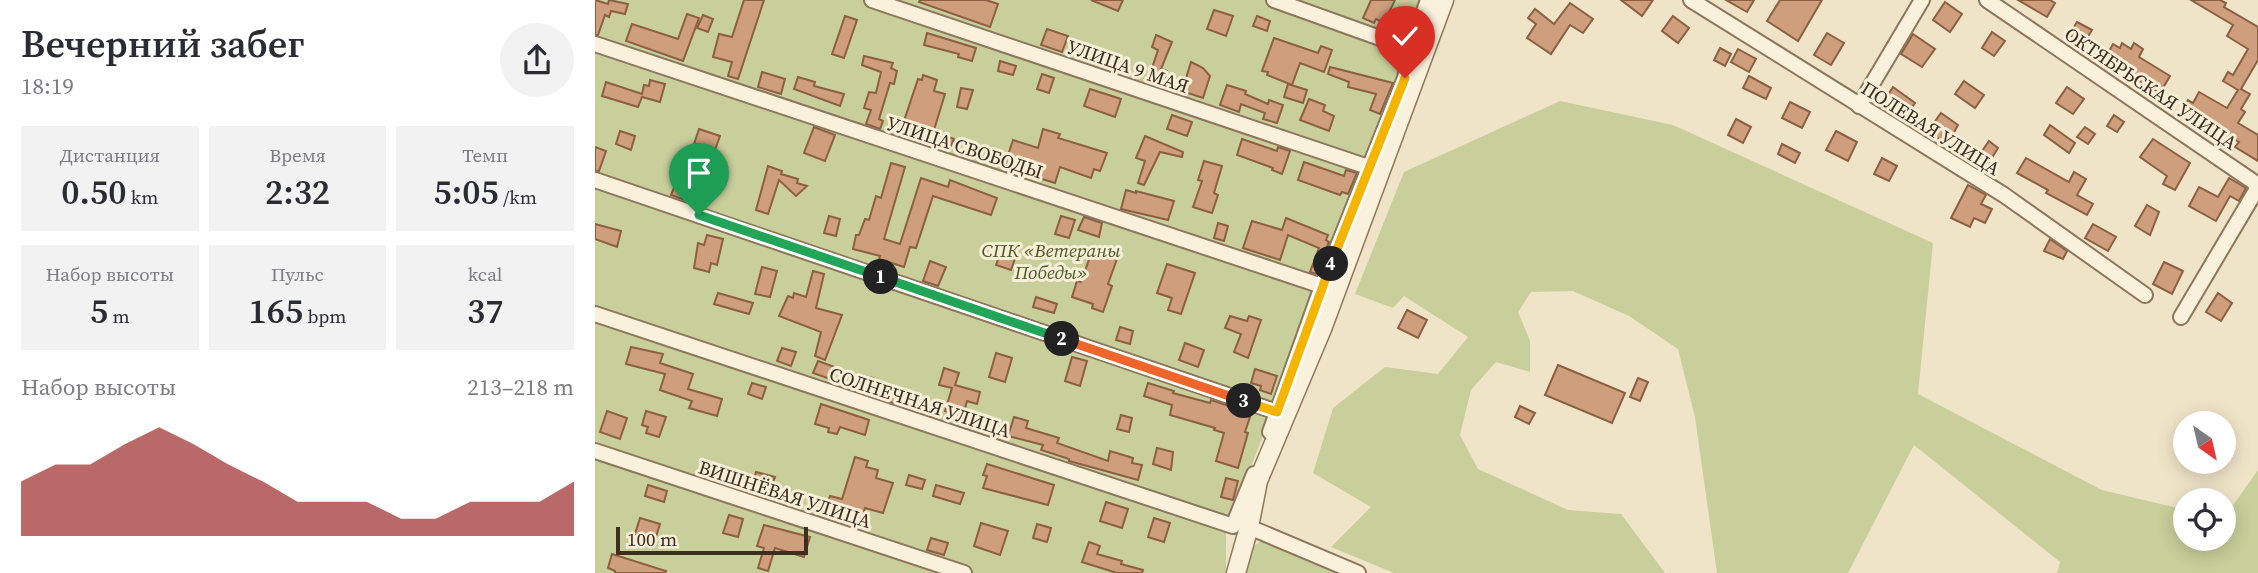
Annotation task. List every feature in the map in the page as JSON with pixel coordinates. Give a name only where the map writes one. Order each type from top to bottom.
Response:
[{"type":"street","name":"УЛИЦА 9 МАЯ","points":[[872,0],[1371,168]]},
{"type":"street","points":[[1274,0],[1417,51]]},
{"type":"street","points":[[1241,527],[1322,329],[1417,51],[1428,0]]},
{"type":"street","points":[[1236,573],[1241,527],[1277,412],[1322,286],[1405,78],[1444,0]]},
{"type":"street","name":"ПОЛЕВАЯ УЛИЦА","points":[[1691,0],[2004,195],[2145,295]]},
{"type":"street","points":[[1859,106],[1922,0]]},
{"type":"street","name":"ОКТЯБРЬСКАЯ УЛИЦА","points":[[1987,0],[2258,186]]},
{"type":"street","name":"УЛИЦА СВОБОДЫ","points":[[595,44],[1322,286]]},
{"type":"street","points":[[595,180],[1277,412]]},
{"type":"street","points":[[2181,317],[2258,186]]},
{"type":"street","name":"СОЛНЕЧНАЯ УЛИЦА","points":[[595,314],[1241,527],[1358,573]]},
{"type":"street","name":"ВИШНЁВАЯ УЛИЦА","points":[[595,451],[964,573]]},
{"type":"green space","name":"СПК «Ветераны Победы»","points":[[595,0],[1435,0],[1226,530],[1226,573],[595,573]]},
{"type":"green space","points":[[1560,101],[1673,125],[1933,243],[1918,394],[2102,490],[2173,507],[2173,551],[2236,551],[2236,501],[2258,470],[2258,573],[2057,573],[2060,562],[1914,445],[1848,573],[1717,573],[1695,417],[1678,349],[1629,316],[1573,291],[1531,292],[1518,312],[1530,341],[1530,372],[1496,362],[1471,390],[1460,435],[1478,469],[1568,510],[1621,514],[1665,573],[1394,573],[1331,547],[1371,507],[1313,473],[1333,408],[1385,367],[1438,374],[1468,337],[1404,296],[1393,308],[1355,294],[1404,172]]},
{"type":"green space","points":[[1261,541],[1269,541],[1344,573],[1242,573],[1249,549]]},
{"type":"building","points":[[595,0],[608,4],[609,0],[628,4],[625,14],[611,11],[609,17],[605,15],[598,35],[595,35]]},
{"type":"building","points":[[744,0],[764,0],[738,79],[728,76],[732,62],[713,57],[719,34],[732,37]]},
{"type":"building","points":[[986,0],[998,4],[990,27],[919,2]]},
{"type":"building","points":[[1091,0],[1123,0],[1118,11]]},
{"type":"building","points":[[1371,0],[1395,0],[1384,23],[1376,19],[1374,23],[1363,18]]},
{"type":"building","points":[[1621,0],[1653,0],[1642,16]]},
{"type":"building","points":[[1726,0],[1754,0],[1747,12]]},
{"type":"building","points":[[1780,0],[1822,0],[1798,41],[1767,21]]},
{"type":"building","points":[[2018,0],[2050,0],[2055,3],[2047,17]]},
{"type":"building","points":[[2191,0],[2220,0],[2226,3],[2224,7],[2258,27],[2258,60],[2241,89],[2250,94],[2241,109],[2245,112],[2238,123],[2258,135],[2258,161],[2235,147],[2239,142],[2182,110],[2188,100],[2193,103],[2199,92],[2227,108],[2238,90],[2223,81],[2228,72],[2233,75],[2248,49],[2227,36],[2233,25]]},
{"type":"building","points":[[1945,2],[1962,14],[1950,32],[1933,20]]},
{"type":"building","points":[[1570,3],[1593,19],[1583,33],[1570,25],[1551,54],[1527,38],[1536,24],[1528,18],[1535,9],[1554,24]]},
{"type":"building","points":[[1214,10],[1233,16],[1226,36],[1207,29]]},
{"type":"building","points":[[687,14],[699,18],[683,61],[626,41],[632,24],[678,39]]},
{"type":"building","points":[[703,15],[713,19],[708,32],[697,28]]},
{"type":"building","points":[[845,16],[857,20],[844,58],[832,54]]},
{"type":"building","points":[[1257,16],[1270,21],[1267,31],[1253,26]]},
{"type":"building","points":[[1673,16],[1689,28],[1678,43],[1662,31]]},
{"type":"building","points":[[2077,22],[2092,30],[2084,43],[2069,35]]},
{"type":"building","points":[[1047,29],[1068,36],[1062,52],[1041,45]]},
{"type":"building","points":[[1992,32],[2005,41],[1994,56],[1982,48]]},
{"type":"building","points":[[927,33],[976,48],[972,61],[958,57],[959,54],[924,45]]},
{"type":"building","points":[[1827,33],[1844,43],[1831,65],[1814,55]]},
{"type":"building","points":[[1913,34],[1935,49],[1922,67],[1901,54]]},
{"type":"building","points":[[1156,35],[1172,42],[1161,69],[1167,71],[1164,82],[1148,80],[1158,50],[1152,47]]},
{"type":"building","points":[[1274,38],[1318,53],[1321,46],[1332,50],[1324,72],[1300,63],[1292,85],[1267,75],[1268,72],[1262,71]]},
{"type":"building","points":[[2122,43],[2131,49],[2134,43],[2143,49],[2139,57],[2170,76],[2160,93],[2110,63],[2112,58],[2107,55],[2113,44],[2120,48]]},
{"type":"building","points":[[1088,47],[1103,51],[1099,65],[1084,60]]},
{"type":"building","points":[[1720,48],[1731,54],[1725,66],[1714,60]]},
{"type":"building","points":[[1738,49],[1756,59],[1749,72],[1731,62]]},
{"type":"building","points":[[864,56],[893,63],[891,68],[897,71],[894,84],[890,83],[879,119],[883,121],[880,129],[866,124],[871,110],[864,108],[869,92],[876,93],[881,72],[862,65]]},
{"type":"building","points":[[1000,61],[1016,66],[1013,75],[998,71]]},
{"type":"building","points":[[1191,62],[1203,68],[1210,76],[1203,98],[1182,91]]},
{"type":"building","points":[[1330,67],[1393,83],[1380,114],[1370,110],[1376,94],[1348,87],[1349,82],[1328,74]]},
{"type":"building","points":[[762,72],[785,79],[781,94],[758,87]]},
{"type":"building","points":[[1042,74],[1054,78],[1049,93],[1037,89]]},
{"type":"building","points":[[923,75],[937,80],[934,91],[945,94],[934,130],[915,125],[913,131],[902,127],[918,79],[922,80]]},
{"type":"building","points":[[1749,76],[1771,88],[1766,99],[1743,88]]},
{"type":"building","points":[[798,77],[815,82],[814,86],[844,94],[840,106],[794,89]]},
{"type":"building","points":[[650,80],[665,84],[660,102],[642,97],[638,107],[602,96],[606,82],[642,94],[644,85],[649,86]]},
{"type":"building","points":[[1964,81],[1984,95],[1975,108],[1955,94]]},
{"type":"building","points":[[1288,84],[1307,90],[1303,103],[1284,97]]},
{"type":"building","points":[[1227,85],[1246,91],[1245,94],[1268,104],[1269,100],[1283,105],[1277,123],[1263,119],[1265,113],[1241,104],[1239,112],[1220,105]]},
{"type":"building","points":[[1893,87],[1915,103],[1906,116],[1884,101]]},
{"type":"building","points":[[2067,87],[2084,99],[2073,114],[2056,103]]},
{"type":"building","points":[[961,88],[973,90],[967,109],[957,107]]},
{"type":"building","points":[[1090,89],[1121,99],[1115,117],[1084,106]]},
{"type":"building","points":[[1309,99],[1325,105],[1323,111],[1334,116],[1329,131],[1300,120]]},
{"type":"building","points":[[1790,102],[1810,112],[1802,128],[1782,118]]},
{"type":"building","points":[[1941,113],[1958,125],[1948,143],[1928,131]]},
{"type":"building","points":[[1172,115],[1192,122],[1187,136],[1167,129]]},
{"type":"building","points":[[2114,115],[2124,122],[2117,132],[2107,126]]},
{"type":"building","points":[[1736,119],[1751,127],[1743,143],[1728,135]]},
{"type":"building","points":[[2050,125],[2075,143],[2069,153],[2044,135]]},
{"type":"building","points":[[814,127],[835,135],[825,161],[804,153]]},
{"type":"building","points":[[2085,127],[2095,134],[2088,144],[2077,137]]},
{"type":"building","points":[[699,129],[720,136],[715,150],[694,144]]},
{"type":"building","points":[[1043,129],[1060,134],[1058,138],[1107,153],[1100,171],[1094,169],[1091,178],[1060,167],[1055,183],[1032,176],[1033,172],[1005,164],[1013,140],[1038,148]]},
{"type":"building","points":[[620,131],[635,136],[631,150],[616,144]]},
{"type":"building","points":[[1836,131],[1857,142],[1848,161],[1826,150]]},
{"type":"building","points":[[936,132],[954,139],[950,148],[932,141]]},
{"type":"building","points":[[1145,136],[1183,152],[1182,157],[1160,152],[1144,185],[1138,183],[1145,161],[1136,158]]},
{"type":"building","points":[[1242,139],[1277,151],[1278,147],[1290,151],[1282,174],[1237,155]]},
{"type":"building","points":[[2153,139],[2190,163],[2175,190],[2163,184],[2167,176],[2140,157]]},
{"type":"building","points":[[1989,141],[1998,148],[1986,167],[1965,153],[1971,144],[1982,151]]},
{"type":"building","points":[[1782,144],[1800,153],[1795,163],[1778,154]]},
{"type":"building","points":[[595,147],[606,151],[599,171],[595,171]]},
{"type":"building","points":[[1882,158],[1897,166],[1889,181],[1874,174]]},
{"type":"building","points":[[2026,158],[2069,182],[2074,172],[2086,179],[2077,195],[2093,204],[2087,215],[2046,193],[2048,190],[2017,173]]},
{"type":"building","points":[[1204,161],[1222,166],[1214,193],[1218,195],[1212,213],[1193,207],[1202,181],[1198,180]]},
{"type":"building","points":[[1304,162],[1344,176],[1346,170],[1357,173],[1348,194],[1342,192],[1340,195],[1298,180]]},
{"type":"building","points":[[891,163],[905,167],[884,239],[900,244],[921,178],[948,187],[950,180],[997,198],[991,215],[933,196],[916,248],[910,247],[904,267],[879,259],[880,256],[853,249],[856,235],[859,235],[865,219],[869,220],[876,196],[881,198]]},
{"type":"building","points":[[768,166],[782,171],[781,174],[798,179],[797,183],[807,186],[796,196],[779,180],[768,214],[756,210]]},
{"type":"building","points":[[678,178],[699,186],[693,203],[671,195]]},
{"type":"building","points":[[2229,178],[2246,188],[2239,201],[2230,196],[2216,221],[2189,206],[2199,187],[2218,197]]},
{"type":"building","points":[[1968,185],[1986,195],[1981,204],[1992,209],[1985,223],[1974,218],[1970,227],[1951,218]]},
{"type":"building","points":[[1126,190],[1174,201],[1168,220],[1121,209]]},
{"type":"building","points":[[2147,205],[2159,212],[2150,235],[2135,226]]},
{"type":"building","points":[[829,216],[840,219],[836,236],[824,233]]},
{"type":"building","points":[[1061,216],[1075,220],[1069,238],[1055,234]]},
{"type":"building","points":[[1084,217],[1102,223],[1099,237],[1078,230]]},
{"type":"building","points":[[1286,218],[1328,235],[1326,240],[1329,242],[1316,274],[1310,272],[1319,248],[1288,235],[1280,260],[1243,248],[1252,221],[1282,230]]},
{"type":"building","points":[[1218,223],[1228,226],[1224,241],[1214,238]]},
{"type":"building","points":[[595,224],[621,231],[617,247],[595,239]]},
{"type":"building","points":[[2093,224],[2116,237],[2108,251],[2085,238]]},
{"type":"building","points":[[707,235],[723,239],[717,265],[711,263],[709,272],[694,268],[698,243],[704,245]]},
{"type":"building","points":[[2050,239],[2067,251],[2063,259],[2044,251]]},
{"type":"building","points":[[1092,251],[1117,259],[1108,284],[1112,286],[1103,312],[1092,308],[1093,304],[1072,297],[1077,281],[1081,282]]},
{"type":"building","points":[[1001,252],[1016,256],[1011,270],[996,265]]},
{"type":"building","points":[[930,261],[946,267],[938,286],[923,281]]},
{"type":"building","points":[[2164,262],[2183,271],[2172,294],[2153,284]]},
{"type":"building","points":[[1167,264],[1195,273],[1181,314],[1168,310],[1172,298],[1157,293]]},
{"type":"building","points":[[762,267],[777,271],[770,297],[755,294]]},
{"type":"building","points":[[813,271],[824,274],[816,308],[842,315],[825,360],[815,356],[821,332],[779,316],[788,296],[793,298],[794,293],[806,297]]},
{"type":"building","points":[[718,293],[753,303],[749,314],[714,304]]},
{"type":"building","points":[[2218,293],[2232,303],[2221,321],[2206,312]]},
{"type":"building","points":[[1036,297],[1057,304],[1054,313],[1033,307]]},
{"type":"building","points":[[1407,310],[1427,320],[1418,338],[1398,328]]},
{"type":"building","points":[[1230,316],[1247,321],[1249,316],[1261,320],[1248,358],[1234,352],[1241,334],[1225,328]]},
{"type":"building","points":[[1120,327],[1133,331],[1130,344],[1116,340]]},
{"type":"building","points":[[1185,343],[1204,350],[1198,367],[1179,360]]},
{"type":"building","points":[[631,347],[663,354],[660,363],[693,374],[688,389],[722,399],[717,416],[689,408],[692,401],[660,390],[665,374],[626,364]]},
{"type":"building","points":[[782,348],[796,352],[791,366],[777,361]]},
{"type":"building","points":[[996,353],[1012,358],[1005,382],[989,377]]},
{"type":"building","points":[[1072,357],[1087,361],[1080,386],[1065,381]]},
{"type":"building","points":[[818,361],[835,367],[830,379],[813,373]]},
{"type":"building","points":[[1558,365],[1625,393],[1612,423],[1545,395]]},
{"type":"building","points":[[944,368],[959,373],[955,385],[980,392],[977,404],[967,401],[963,416],[945,411],[952,388],[939,385]]},
{"type":"building","points":[[1255,369],[1277,376],[1271,394],[1260,390],[1261,386],[1251,383]]},
{"type":"building","points":[[860,375],[873,378],[869,391],[857,387]]},
{"type":"building","points":[[1638,378],[1648,382],[1640,401],[1630,397]]},
{"type":"building","points":[[752,383],[766,387],[762,399],[748,394]]},
{"type":"building","points":[[1148,383],[1174,391],[1173,393],[1210,403],[1211,400],[1247,412],[1246,416],[1250,417],[1245,432],[1248,433],[1238,468],[1216,461],[1224,433],[1170,415],[1172,405],[1144,396]]},
{"type":"building","points":[[880,389],[902,394],[899,405],[878,398]]},
{"type":"building","points":[[821,404],[869,420],[865,435],[840,427],[837,434],[828,432],[829,428],[815,424]]},
{"type":"building","points":[[1520,406],[1535,413],[1529,424],[1515,417]]},
{"type":"building","points":[[607,411],[627,418],[620,439],[600,432]]},
{"type":"building","points":[[646,411],[666,417],[659,437],[646,433],[648,427],[642,425]]},
{"type":"building","points":[[1121,415],[1132,418],[1129,432],[1117,429]]},
{"type":"building","points":[[1014,417],[1028,421],[1026,428],[1059,438],[1057,443],[1108,461],[1110,451],[1133,458],[1132,463],[1142,465],[1138,480],[1069,461],[1041,450],[1043,445],[1008,436]]},
{"type":"building","points":[[1157,448],[1173,452],[1171,470],[1153,464]]},
{"type":"building","points":[[855,457],[868,461],[866,467],[878,470],[876,478],[893,483],[883,513],[865,508],[859,527],[823,516],[830,496],[842,499]]},
{"type":"building","points":[[987,464],[1054,485],[1048,505],[983,488],[987,476],[983,475]]},
{"type":"building","points":[[756,472],[775,477],[769,494],[751,489]]},
{"type":"building","points":[[909,475],[925,480],[922,489],[906,485]]},
{"type":"building","points":[[1226,478],[1238,481],[1233,500],[1221,497]]},
{"type":"building","points":[[648,485],[667,491],[664,502],[645,496]]},
{"type":"building","points":[[936,485],[964,493],[960,504],[933,496]]},
{"type":"building","points":[[1106,502],[1128,509],[1122,528],[1100,521]]},
{"type":"building","points":[[729,515],[743,519],[738,537],[723,533]]},
{"type":"building","points":[[640,518],[660,524],[655,540],[635,534]]},
{"type":"building","points":[[1154,518],[1170,523],[1164,542],[1148,537]]},
{"type":"building","points":[[981,523],[1008,531],[1000,555],[974,546]]},
{"type":"building","points":[[1037,524],[1051,528],[1047,542],[1033,538]]},
{"type":"building","points":[[764,525],[810,537],[804,557],[775,548],[768,571],[758,568],[764,548],[757,546]]},
{"type":"building","points":[[931,538],[948,543],[944,555],[927,550]]},
{"type":"building","points":[[1089,542],[1100,546],[1097,554],[1122,561],[1121,564],[1143,570],[1142,573],[1117,573],[1082,562]]},
{"type":"building","points":[[612,554],[666,571],[615,573],[608,568]]},
{"type":"route","points":[[699,215],[1277,412],[1322,286],[1405,78]]}]
